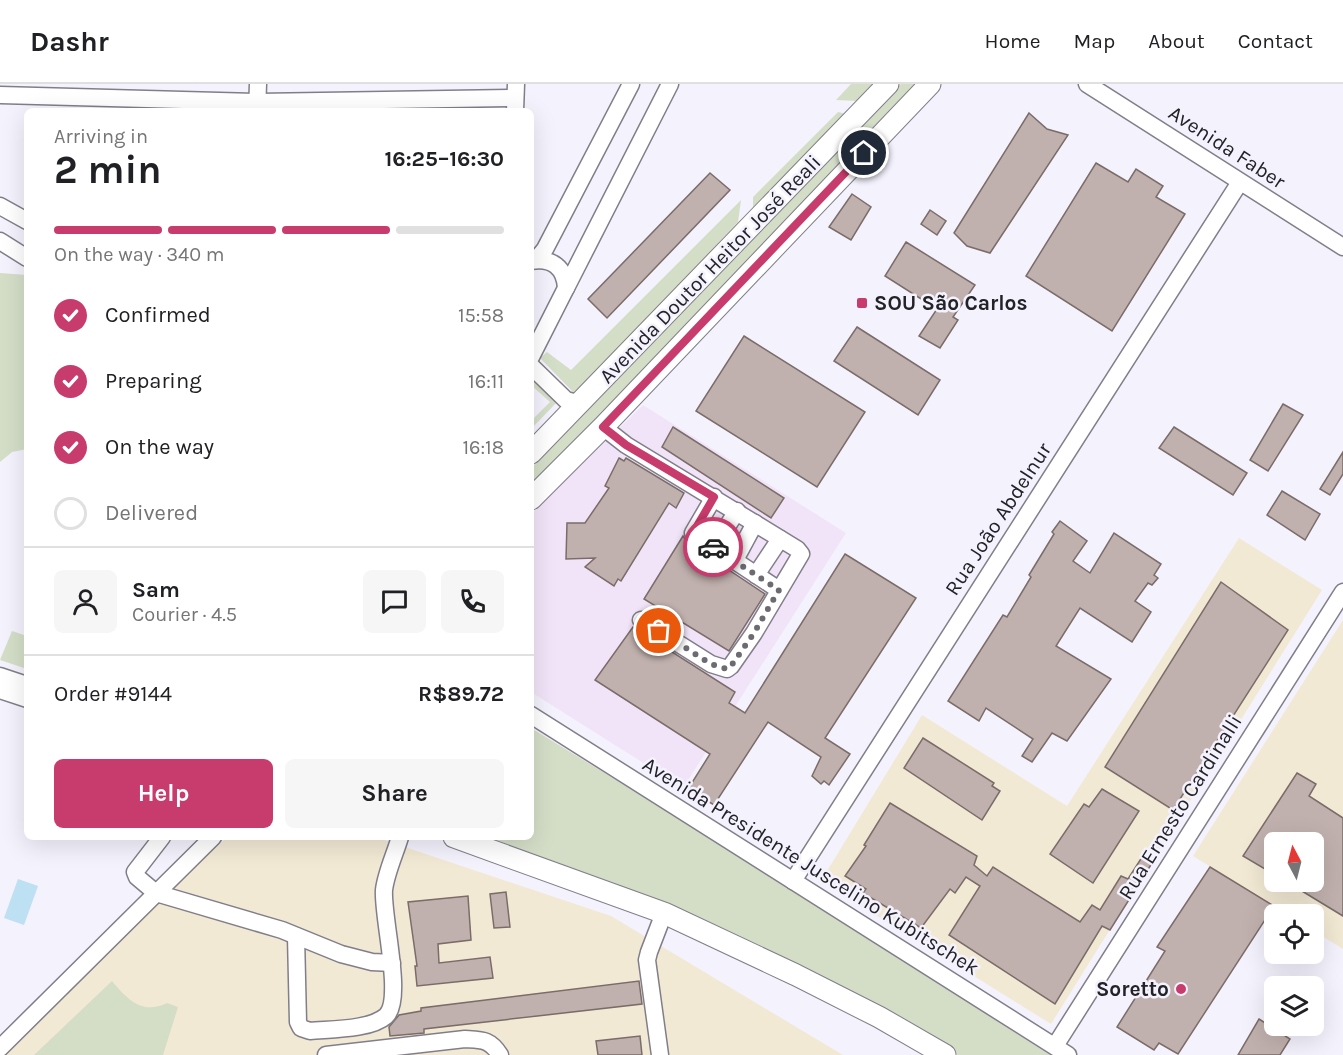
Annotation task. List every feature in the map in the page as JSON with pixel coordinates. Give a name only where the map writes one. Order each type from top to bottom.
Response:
[{"type":"main road","name":"Avenida Doutor Heitor José Reali","points":[[534,450],[888,84]]},
{"type":"main road","name":"Avenida Doutor Heitor José Reali","points":[[534,496],[603,427],[930,84]]},
{"type":"main road","points":[[580,404],[603,427]]},
{"type":"main road","points":[[534,450],[560,469]]},
{"type":"main road","points":[[462,840],[664,913],[796,975],[879,1017],[945,1055]]},
{"type":"street","points":[[257,107],[258,84]]},
{"type":"street","points":[[534,260],[545,249],[631,84]]},
{"type":"street","points":[[534,351],[670,84]]},
{"type":"street","name":"Avenida Faber","points":[[1088,84],[1343,247]]},
{"type":"street","points":[[0,94],[128,105],[257,107],[515,98]]},
{"type":"street","name":"Rua João Abdelnur","points":[[794,881],[1240,182]]},
{"type":"street","points":[[0,206],[24,219]]},
{"type":"street","points":[[0,241],[24,256]]},
{"type":"street","points":[[534,260],[559,266],[565,276],[566,288]]},
{"type":"street","points":[[534,369],[566,400],[580,404]]},
{"type":"street","points":[[603,427],[626,445],[737,511],[800,551],[801,554],[754,633],[727,669],[711,664],[641,620]]},
{"type":"street","points":[[714,497],[693,533],[779,590]]},
{"type":"street","points":[[714,547],[737,511]]},
{"type":"street","points":[[735,561],[755,524]]},
{"type":"street","points":[[756,575],[780,539]]},
{"type":"street","name":"Rua Ernesto Cardinalli","points":[[1061,1051],[1343,592]]},
{"type":"street","points":[[0,676],[24,684]]},
{"type":"street","points":[[0,690],[24,698]]},
{"type":"street","name":"Avenida Presidente Juscelino Kubitschek","points":[[534,717],[1061,1051]]},
{"type":"street","points":[[160,840],[135,872],[137,878],[156,893],[297,936],[341,954],[372,962],[392,963]]},
{"type":"street","points":[[0,1048],[210,840]]},
{"type":"street","points":[[297,936],[298,1022],[301,1028],[310,1030],[367,1025],[387,1015],[392,1006],[392,963],[384,912],[384,889],[399,840]]},
{"type":"street","points":[[660,1055],[647,960],[664,913]]},
{"type":"street","points":[[326,1055],[465,1039],[485,1040],[500,1055]]},
{"type":"shaded area","points":[[643,405],[846,533],[683,788],[534,694],[534,511]]},
{"type":"shaded area","points":[[1239,538],[1322,590],[1051,1024],[821,881],[922,715],[1067,806]]},
{"type":"shaded area","points":[[1343,620],[1343,949],[1324,937],[1324,904],[1270,904],[1193,856]]},
{"type":"shaded area","points":[[224,840],[384,840],[611,916],[843,1055],[0,1055],[166,888]]},
{"type":"green space","points":[[851,84],[873,84],[857,101],[836,100]]},
{"type":"green space","points":[[901,84],[922,84],[534,488],[534,465]]},
{"type":"green space","points":[[838,112],[847,114],[753,210],[753,197]]},
{"type":"green space","points":[[741,200],[738,222],[575,394],[540,358],[547,352],[571,370]]},
{"type":"green space","points":[[0,273],[24,275],[24,450],[12,452],[0,462]]},
{"type":"green space","points":[[534,375],[557,402],[534,426],[534,418],[550,402],[534,388]]},
{"type":"green space","points":[[12,631],[24,635],[24,668],[0,660]]},
{"type":"green space","points":[[534,730],[793,888],[1050,1055],[958,1055],[829,985],[614,883],[495,840],[534,840]]},
{"type":"green space","points":[[112,981],[136,1004],[150,1007],[167,1003],[178,1007],[163,1055],[34,1055]]},
{"type":"water","points":[[18,879],[38,886],[24,925],[4,918]]},
{"type":"building","points":[[1029,113],[1047,129],[1068,135],[990,253],[967,246],[954,233]]},
{"type":"building","points":[[1096,163],[1128,182],[1136,169],[1163,186],[1156,197],[1185,214],[1112,331],[1026,276]]},
{"type":"building","points":[[710,173],[730,190],[607,318],[588,299]]},
{"type":"building","points":[[852,194],[871,207],[851,240],[829,227]]},
{"type":"building","points":[[930,210],[946,221],[937,235],[921,224]]},
{"type":"building","points":[[906,242],[975,285],[953,317],[958,320],[940,348],[919,336],[937,309],[885,276]]},
{"type":"building","points":[[857,327],[940,380],[918,415],[834,361]]},
{"type":"building","points":[[744,336],[865,412],[817,487],[696,411]]},
{"type":"building","points":[[1283,404],[1303,415],[1268,471],[1250,460]]},
{"type":"building","points":[[673,427],[784,498],[771,518],[662,447]]},
{"type":"building","points":[[1174,427],[1247,473],[1233,495],[1159,448]]},
{"type":"building","points":[[1343,452],[1343,474],[1330,495],[1320,489]]},
{"type":"building","points":[[619,458],[624,461],[626,458],[684,493],[676,508],[669,503],[621,581],[618,579],[614,586],[585,567],[595,558],[566,559],[567,523],[585,523],[609,488],[605,486]]},
{"type":"building","points":[[1282,491],[1320,514],[1305,540],[1267,515]]},
{"type":"building","points":[[1060,521],[1087,541],[1073,561],[1090,573],[1114,533],[1161,564],[1154,575],[1158,578],[1152,585],[1148,583],[1135,601],[1151,612],[1132,642],[1080,608],[1056,646],[1111,679],[1067,741],[1052,733],[1032,762],[1022,756],[1033,739],[986,708],[979,721],[948,701],[1003,615],[1007,617]]},
{"type":"building","points":[[683,536],[687,542],[765,594],[729,651],[644,599]]},
{"type":"building","points":[[845,554],[916,598],[825,738],[850,754],[829,785],[824,781],[821,784],[812,776],[821,757],[768,722],[714,805],[688,789],[710,754],[595,680],[633,627],[735,692],[729,703],[745,713]]},
{"type":"building","points":[[1221,582],[1288,630],[1173,810],[1105,767]]},
{"type":"building","points":[[923,738],[994,783],[992,786],[1000,791],[982,820],[904,768]]},
{"type":"building","points":[[1297,773],[1316,784],[1309,796],[1343,818],[1343,916],[1303,892],[1324,892],[1324,832],[1264,832],[1264,868],[1243,856]]},
{"type":"building","points":[[1102,789],[1139,811],[1093,883],[1050,854],[1084,804],[1089,807]]},
{"type":"building","points":[[890,803],[977,856],[974,865],[987,876],[993,867],[1080,922],[1092,905],[1100,910],[1121,876],[1128,879],[1144,854],[1154,860],[1110,930],[1102,926],[1055,1004],[949,935],[980,886],[966,877],[955,893],[950,889],[921,928],[863,893],[866,889],[845,876],[866,846],[864,845]]},
{"type":"building","name":"Soretto","points":[[1210,867],[1271,904],[1264,904],[1264,921],[1178,1054],[1159,1043],[1154,1050],[1117,1027],[1165,951],[1157,947]]},
{"type":"building","points":[[506,892],[510,927],[494,928],[490,894]]},
{"type":"building","points":[[468,896],[471,940],[438,944],[439,963],[490,957],[493,978],[417,986],[415,966],[417,966],[408,902]]},
{"type":"building","points":[[639,981],[642,1004],[424,1029],[424,1033],[390,1036],[389,1027],[399,1015],[421,1011],[421,1008]]},
{"type":"building","points":[[1259,1019],[1264,1022],[1264,1036],[1285,1036],[1290,1039],[1280,1055],[1238,1055]]},
{"type":"building","points":[[640,1036],[642,1055],[598,1055],[596,1041]]},
{"type":"way so far","points":[[659,631],[711,664],[723,669],[731,666],[754,633],[779,590],[713,547]]},
{"type":"place","name":"SOU São Carlos","points":[[862,303]]},
{"type":"place","name":"Soretto","points":[[1181,989]]},
{"type":"route","points":[[713,547],[693,533],[714,497],[626,445],[603,427],[864,153]]}]
